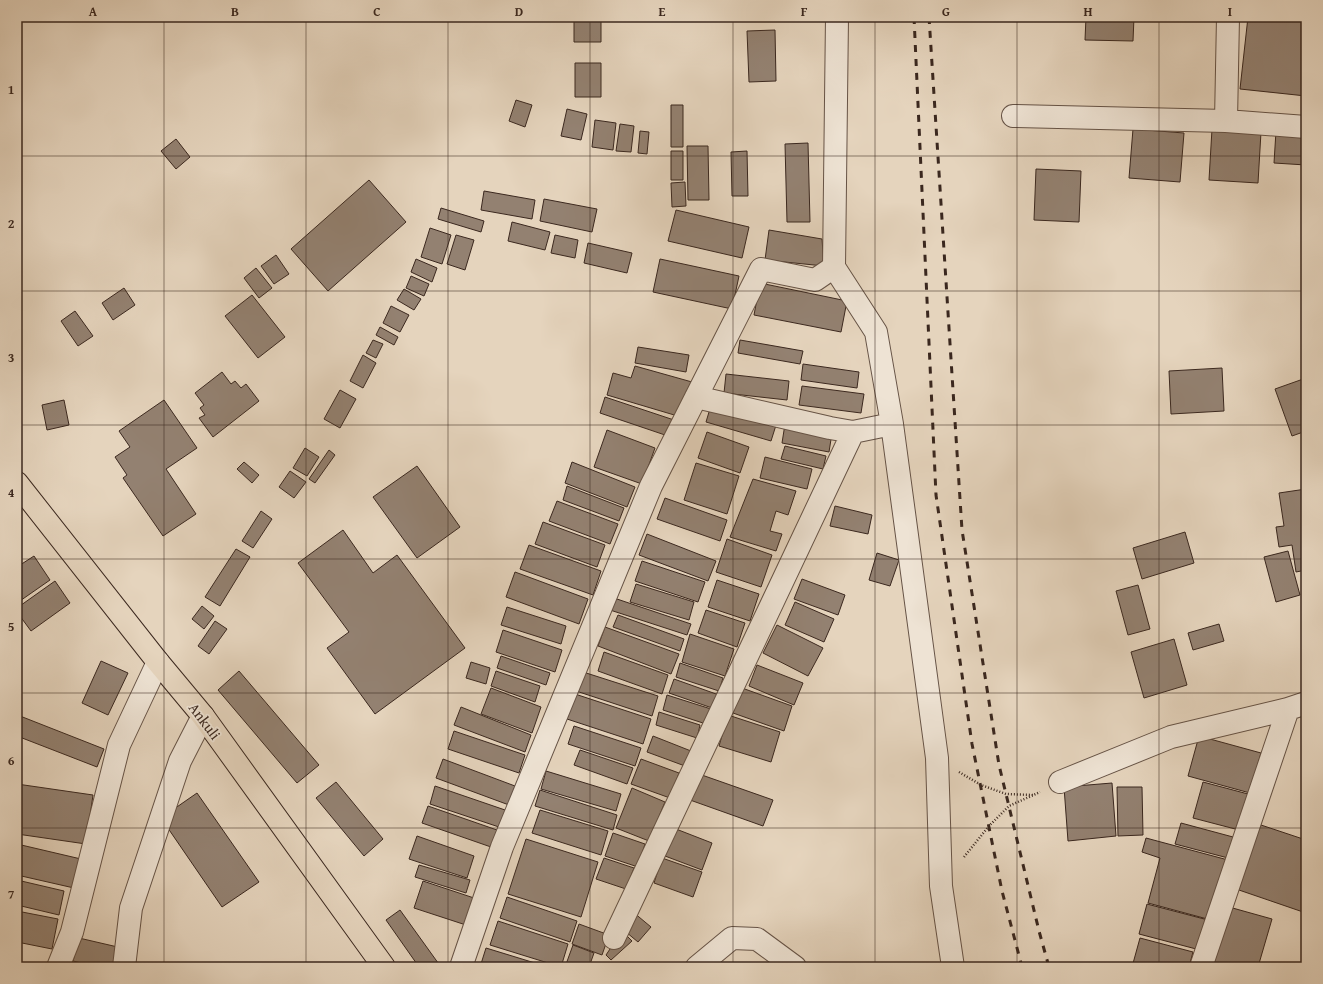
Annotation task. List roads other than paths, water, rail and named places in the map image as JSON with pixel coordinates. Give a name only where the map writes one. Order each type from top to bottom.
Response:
[{"type":"main road","name":"Ankuli","points":[[17,483],[158,662],[203,716],[384,967]]},
{"type":"street","points":[[838,17],[834,267],[876,332],[892,424],[937,758],[941,886],[953,967]]},
{"type":"street","points":[[1226,121],[1228,17]]},
{"type":"street","points":[[1013,116],[1226,121],[1306,127]]},
{"type":"street","points":[[461,967],[502,847],[648,493],[761,269],[815,280],[834,267]]},
{"type":"street","points":[[696,397],[853,432],[892,424]]},
{"type":"street","points":[[614,938],[853,432]]},
{"type":"street","points":[[58,967],[72,932],[119,745],[158,662]]},
{"type":"street","points":[[1060,782],[1171,737],[1297,706]]},
{"type":"street","points":[[1201,967],[1297,706]]},
{"type":"street","points":[[124,967],[131,908],[180,762],[203,716]]},
{"type":"street","points":[[697,967],[732,938],[758,939],[795,967]]},
{"type":"railway","points":[[914,17],[936,495],[972,744],[1002,891],[1022,967]]},
{"type":"railway","points":[[929,17],[962,530],[999,765],[1049,967]]}]
